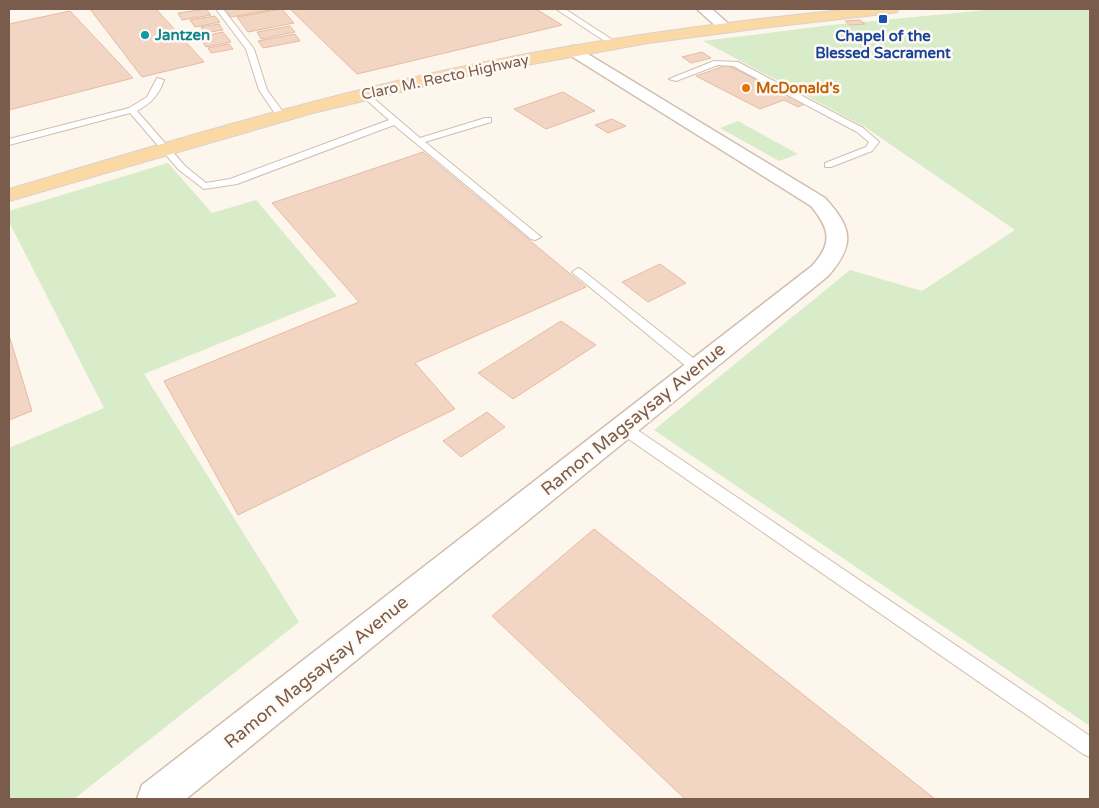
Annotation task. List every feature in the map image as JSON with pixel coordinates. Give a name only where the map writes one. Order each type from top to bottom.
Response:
[{"type":"main road","name":"Claro M. Recto Highway","points":[[9,195],[281,116],[465,71],[573,51],[725,27],[892,9]]},
{"type":"street","points":[[704,9],[725,27]]},
{"type":"street","name":"Ramon Magsaysay Avenue","points":[[156,799],[833,258],[839,242],[837,226],[818,202],[802,190],[573,51]]},
{"type":"lane","points":[[219,9],[250,49],[262,90],[281,116]]},
{"type":"lane","points":[[560,9],[615,44]]},
{"type":"lane","points":[[673,80],[717,63],[735,64],[860,130],[874,142],[869,149],[828,166]]},
{"type":"lane","points":[[9,142],[132,110],[145,104],[156,94],[160,80]]},
{"type":"lane","points":[[365,94],[418,141],[535,237]]},
{"type":"lane","points":[[132,110],[182,168],[204,186],[233,182],[396,121]]},
{"type":"lane","points":[[418,141],[488,120]]},
{"type":"lane","points":[[578,272],[696,368]]},
{"type":"lane","points":[[622,427],[1090,747]]},
{"type":"green space","points":[[997,9],[1090,9],[1090,726],[654,430],[850,270],[922,291],[1015,230],[865,127],[703,41],[831,25]]},
{"type":"green space","points":[[738,121],[798,154],[779,161],[720,128]]},
{"type":"green space","points":[[168,163],[212,213],[256,200],[337,296],[144,374],[299,622],[74,799],[9,799],[9,448],[104,408],[9,222],[9,211]]},
{"type":"building","name":"Jantzen","points":[[90,9],[156,9],[204,62],[142,77]]},
{"type":"building","points":[[206,9],[211,15],[182,20],[178,13]]},
{"type":"building","points":[[225,9],[276,9],[231,17]]},
{"type":"building","points":[[282,9],[294,23],[248,32],[237,17]]},
{"type":"building","points":[[290,9],[536,9],[562,25],[357,74]]},
{"type":"building","points":[[70,11],[133,78],[9,110],[9,24]]},
{"type":"building","points":[[215,16],[220,22],[195,27],[190,20]]},
{"type":"building","points":[[860,20],[865,24],[850,25],[845,21]]},
{"type":"building","points":[[219,24],[223,30],[204,33],[201,27]]},
{"type":"building","points":[[290,26],[295,32],[261,39],[257,32]]},
{"type":"building","points":[[223,32],[231,42],[206,47],[199,37]]},
{"type":"building","points":[[295,34],[300,41],[263,48],[258,41]]},
{"type":"building","points":[[229,44],[233,49],[211,53],[208,48]]},
{"type":"building","points":[[702,52],[711,58],[691,63],[682,57]]},
{"type":"building","name":"McDonald's","points":[[727,65],[805,104],[798,107],[784,100],[760,109],[696,76]]},
{"type":"building","points":[[563,92],[595,111],[546,129],[514,109]]},
{"type":"building","points":[[612,119],[626,126],[608,133],[595,125]]},
{"type":"building","points":[[423,152],[586,287],[415,363],[455,409],[238,515],[164,381],[359,302],[272,203]]},
{"type":"building","points":[[660,264],[686,283],[648,302],[622,282]]},
{"type":"building","points":[[561,321],[596,345],[513,399],[478,373]]},
{"type":"building","points":[[9,335],[32,411],[9,420]]},
{"type":"building","points":[[487,412],[505,427],[461,457],[443,441]]},
{"type":"building","points":[[594,529],[935,799],[685,799],[492,616]]},
{"type":"place","name":"Chapel of the Blessed Sacrament","points":[[883,19]]},
{"type":"place","name":"Jantzen","points":[[145,35]]},
{"type":"place","name":"McDonald's","points":[[746,88]]}]
